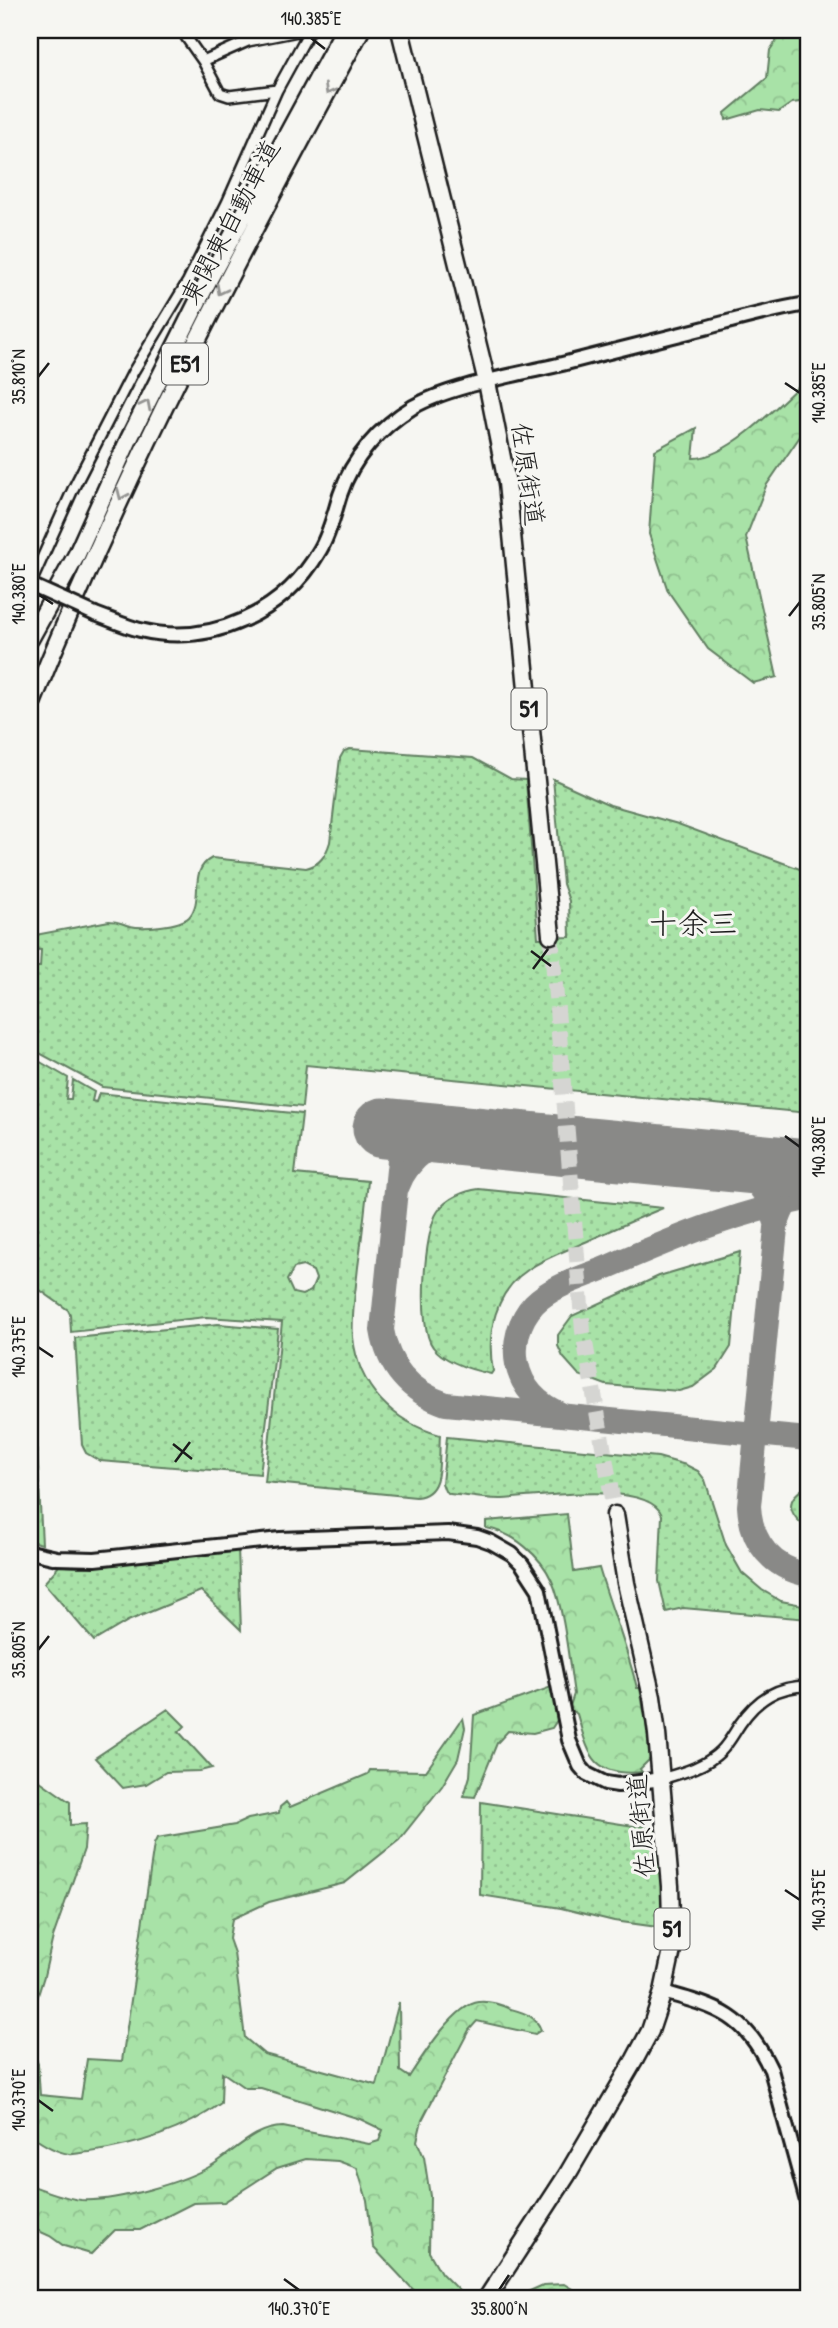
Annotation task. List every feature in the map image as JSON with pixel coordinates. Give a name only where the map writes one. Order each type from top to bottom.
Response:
[{"type":"highway","name":"東関東自動車道","points":[[30,639],[76,556],[129,439],[209,279],[344,30]]},
{"type":"highway","name":"東関東自動車道","points":[[30,708],[73,603],[165,404],[229,275],[361,30]]},
{"type":"highway","name":"佐原街道","points":[[400,30],[501,448],[510,514],[551,934]]},
{"type":"highway","name":"佐原街道","points":[[487,2298],[566,2175],[635,2060],[650,2031],[663,1992],[672,1950],[661,1779],[652,1697],[626,1583],[615,1516]]},
{"type":"street","points":[[203,61],[248,41],[303,30]]},
{"type":"street","points":[[310,30],[277,90],[227,203],[188,281],[133,372],[31,586],[138,630],[176,635],[217,630],[244,621],[267,608],[297,582],[320,551],[347,478],[358,458],[382,431],[402,414],[427,400],[487,382],[808,304]]},
{"type":"street","points":[[186,37],[224,96],[277,90]]},
{"type":"street","points":[[30,1552],[57,1558],[95,1559],[280,1539],[448,1533],[491,1542],[512,1554],[539,1590],[569,1740],[580,1766],[587,1774],[605,1783],[618,1785],[661,1779],[695,1768],[718,1754],[763,1697],[795,1686],[808,1686]]},
{"type":"street","points":[[663,1992],[723,2012],[744,2027],[762,2051],[771,2070],[808,2205]]},
{"type":"green space","points":[[784,30],[808,30],[808,101],[792,103],[779,112],[760,110],[726,120],[725,113],[767,78],[770,50]]},
{"type":"green space","points":[[808,377],[808,431],[801,435],[766,486],[746,537],[777,677],[753,683],[708,649],[668,591],[649,534],[655,450],[696,428],[693,458],[707,456],[722,449],[754,427]]},
{"type":"green space","points":[[350,749],[473,758],[511,779],[526,780],[538,938],[570,937],[569,901],[563,884],[553,779],[610,805],[678,824],[808,872],[808,1113],[306,1065],[302,1107],[102,1087],[30,1048],[30,967],[40,967],[41,950],[30,949],[30,936],[109,921],[143,927],[170,925],[184,920],[194,910],[200,870],[212,858],[306,868],[315,865],[330,842],[340,758],[344,751]]},
{"type":"green space","points":[[30,1056],[68,1078],[66,1099],[71,1099],[73,1080],[94,1092],[92,1101],[96,1102],[99,1093],[302,1114],[295,1174],[368,1181],[353,1311],[356,1355],[370,1387],[381,1400],[407,1421],[440,1435],[438,1474],[432,1490],[416,1497],[265,1482],[282,1322],[206,1317],[71,1332],[68,1310],[30,1283]],"holes":[[[303,1266],[313,1271],[316,1279],[311,1291],[302,1295],[293,1293],[287,1280],[294,1268]]]},
{"type":"green space","points":[[479,1189],[663,1208],[548,1258],[517,1278],[501,1301],[492,1328],[491,1374],[459,1365],[438,1353],[428,1336],[425,1320],[424,1279],[433,1222],[438,1211],[451,1199]]},
{"type":"green space","points":[[740,1252],[731,1347],[717,1369],[693,1387],[679,1391],[606,1385],[579,1375],[563,1357],[558,1346],[558,1335],[572,1316],[659,1276]]},
{"type":"green space","points":[[808,1271],[808,1383],[801,1341]]},
{"type":"green space","points":[[218,1324],[278,1329],[260,1474],[100,1461],[86,1453],[82,1445],[75,1338]]},
{"type":"green space","points":[[31,1327],[42,1544],[30,1541]]},
{"type":"green space","points":[[447,1437],[658,1457],[698,1471],[705,1480],[726,1545],[742,1573],[762,1590],[781,1601],[808,1606],[808,1619],[683,1608],[666,1612],[659,1581],[662,1515],[652,1504],[635,1497],[613,1494],[562,1494],[500,1499],[450,1494],[445,1491],[442,1483]]},
{"type":"green space","points":[[808,1486],[808,1529],[796,1518],[791,1507],[795,1496]]},
{"type":"green space","points":[[567,1514],[574,1572],[599,1568],[637,1688],[640,1688],[652,1757],[640,1769],[642,1772],[612,1771],[595,1760],[585,1741],[577,1714],[569,1709],[574,1694],[563,1620],[552,1581],[541,1563],[525,1547],[506,1534],[486,1528],[486,1521]]},
{"type":"green space","points":[[238,1548],[241,1630],[201,1591],[128,1621],[94,1641],[44,1583],[59,1566],[80,1567]]},
{"type":"green space","points":[[554,1686],[559,1717],[552,1728],[533,1733],[508,1731],[497,1743],[475,1797],[464,1796],[470,1776],[474,1715]]},
{"type":"green space","points":[[168,1709],[185,1726],[179,1732],[212,1768],[166,1772],[146,1784],[123,1788],[95,1758]]},
{"type":"green space","points":[[463,1718],[465,1728],[458,1759],[442,1786],[399,1840],[345,1883],[269,1902],[232,1919],[229,1939],[234,1953],[245,2038],[264,2054],[377,2085],[399,2002],[400,2071],[409,2077],[450,2021],[470,2005],[483,2002],[500,2005],[529,2016],[539,2025],[541,2030],[535,2034],[477,2021],[469,2030],[422,2120],[417,2141],[424,2157],[430,2196],[429,2252],[441,2273],[466,2298],[421,2298],[373,2247],[367,2200],[357,2168],[338,2161],[306,2159],[277,2168],[224,2202],[193,2203],[140,2230],[115,2230],[91,2254],[64,2246],[30,2227],[30,2185],[81,2200],[131,2194],[169,2184],[202,2171],[255,2135],[273,2128],[283,2127],[369,2144],[379,2141],[383,2130],[360,2119],[261,2088],[245,2088],[222,2072],[221,2103],[192,2121],[124,2146],[77,2154],[64,2153],[48,2147],[30,2135],[30,2044],[38,2064],[40,2095],[81,2099],[87,2059],[122,2061],[157,1838],[235,1825],[248,1819],[279,1813],[280,1807],[286,1802],[290,1807],[368,1774],[370,1770],[426,1771]]},
{"type":"green space","points":[[30,1774],[70,1802],[70,1825],[86,1824],[84,1849],[53,1937],[30,2021]]},
{"type":"green space","points":[[481,1802],[634,1826],[658,1827],[665,1928],[480,1895]]},
{"type":"green space","points":[[564,2284],[587,2298],[522,2298],[523,2294],[543,2285]]},
{"type":"taxiway","points":[[402,1130],[382,1330],[395,1367],[422,1393],[446,1404],[808,1439]]},
{"type":"taxiway","points":[[398,1186],[409,1167],[424,1152],[443,1141],[465,1136]]},
{"type":"taxiway","points":[[726,1161],[744,1171],[758,1185],[775,1220]]},
{"type":"taxiway","points":[[808,1181],[788,1201],[776,1228],[749,1506],[754,1531],[766,1552],[784,1566],[808,1575]]},
{"type":"taxiway","points":[[561,1414],[533,1395],[519,1373],[516,1348],[518,1332],[524,1317],[534,1304],[567,1283],[676,1238],[748,1213],[797,1201]]},
{"type":"runway","points":[[383,1128],[808,1169]]},
{"type":"tunnel","points":[[551,935],[583,1331],[615,1515]]},
{"type":"district","name":"十余三","points":[[693,924]]}]
